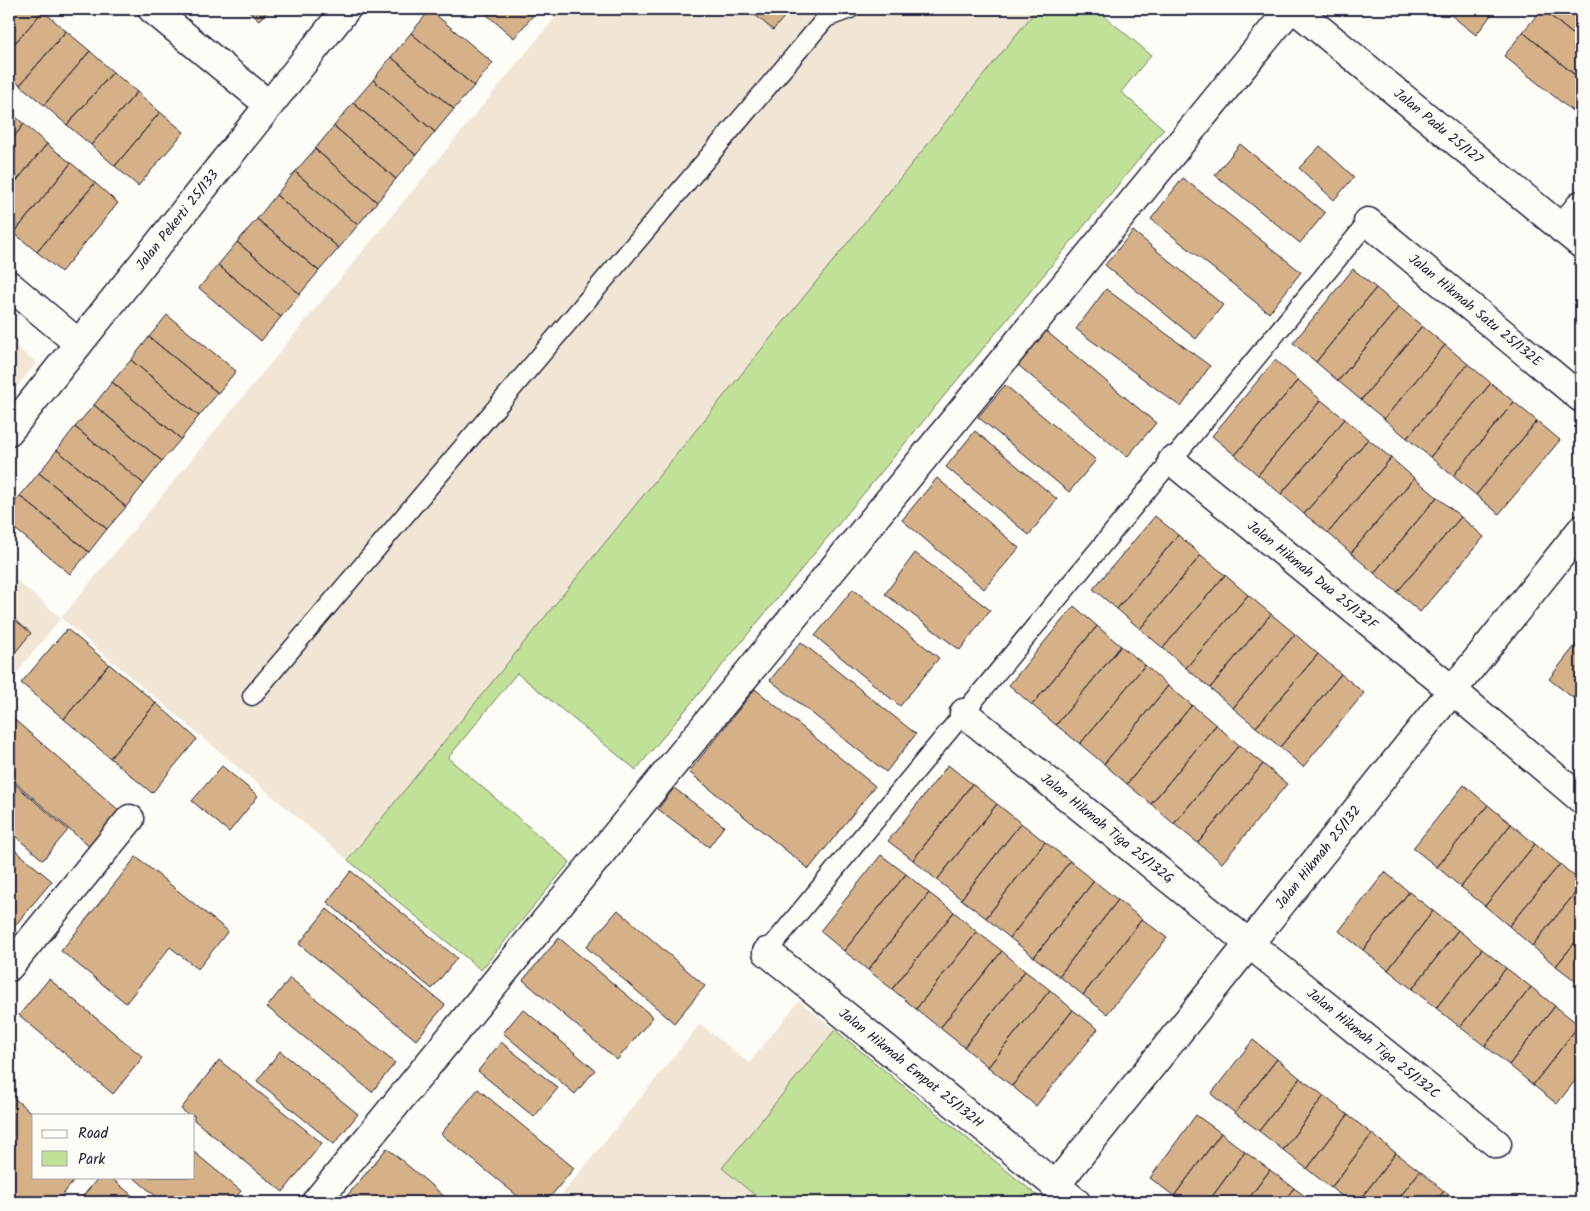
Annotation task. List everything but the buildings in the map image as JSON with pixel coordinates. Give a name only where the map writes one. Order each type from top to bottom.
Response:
[{"type":"street","points":[[152,9],[269,105]]},
{"type":"street","name":"Jalan Pekerti 25/133","points":[[9,431],[346,9]]},
{"type":"street","points":[[316,1202],[1290,9]]},
{"type":"street","name":"Jalan Padu 25/127","points":[[1295,9],[1572,236]]},
{"type":"street","points":[[1572,236],[1581,205]]},
{"type":"street","name":"Jalan Hikmah Satu 25/132E","points":[[1368,222],[1581,398]]},
{"type":"street","points":[[9,285],[78,343]]},
{"type":"street","name":"Jalan Hikmah Dua 25/132F","points":[[1172,461],[1452,690],[1581,799]]},
{"type":"street","name":"Jalan Hikmah 25/132","points":[[1066,1194],[1249,944],[1581,530]]},
{"type":"street","name":"Jalan Hikmah Tiga 25/132G","points":[[964,713],[1249,944]]},
{"type":"street","points":[[9,967],[130,819]]},
{"type":"street","name":"Jalan Hikmah Tiga 25/132C","points":[[1249,944],[1497,1144]]},
{"type":"street","name":"Jalan Hikmah Empat 25/132H","points":[[767,952],[1066,1194]]},
{"type":"lane","points":[[252,696],[826,18],[850,9]]},
{"type":"lane","points":[[767,952],[1368,222]]},
{"type":"shaded area","points":[[562,9],[1037,9],[348,860],[61,618]]},
{"type":"shaded area","points":[[9,340],[36,363],[9,397]]},
{"type":"shaded area","points":[[9,574],[61,618],[9,682]]},
{"type":"shaded area","points":[[799,1001],[835,1030],[722,1168],[763,1202],[556,1202],[700,1024],[749,1063]]},
{"type":"green space","points":[[1037,9],[1096,9],[1151,55],[1121,92],[1164,129],[636,770],[517,673],[448,758],[570,862],[481,970],[348,860]]},
{"type":"green space","points":[[835,1030],[1045,1202],[763,1202],[722,1168]]}]
